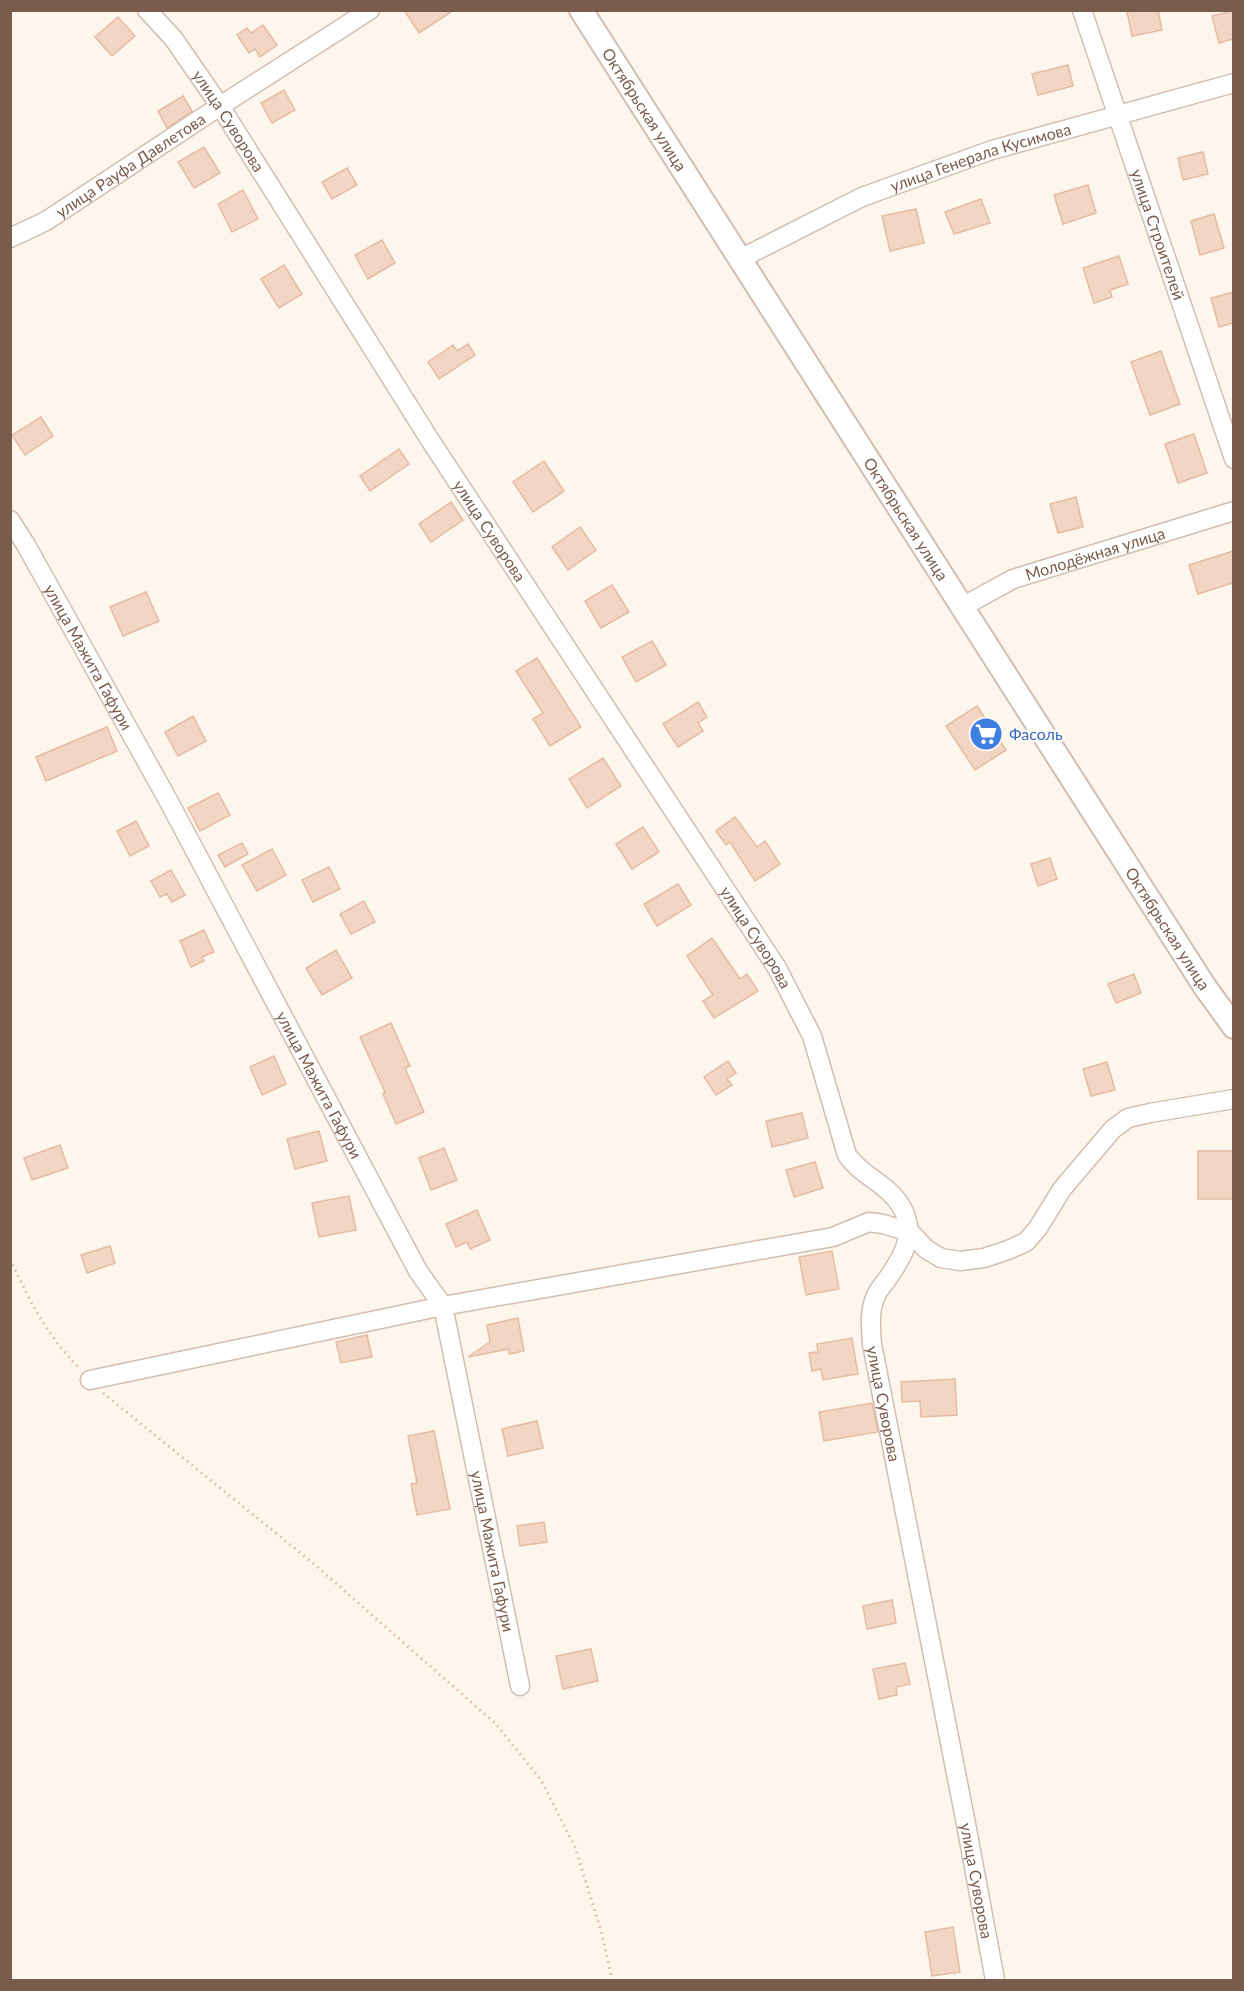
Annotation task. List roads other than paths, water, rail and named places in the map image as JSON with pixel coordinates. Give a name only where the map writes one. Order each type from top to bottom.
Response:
[{"type":"street","name":"улица Суворова","points":[[147,10],[173,38],[220,106],[430,440],[777,968],[812,1036],[847,1155],[854,1166],[896,1199],[908,1220],[910,1232],[904,1251],[875,1297],[871,1317],[872,1344],[995,1980]]},
{"type":"street","name":"улица Рауфа Давлетова","points":[[10,238],[46,220],[370,10]]},
{"type":"street","name":"Октябрьская улица","points":[[581,10],[1205,987],[1233,1027]]},
{"type":"street","name":"улица Строителей","points":[[1082,10],[1233,459]]},
{"type":"street","name":"улица Генерала Кусимова","points":[[740,259],[862,197],[992,150],[1233,83]]},
{"type":"street","name":"Молодёжная улица","points":[[962,607],[1013,579],[1233,511]]},
{"type":"street","name":"улица Мажита Гафури","points":[[10,520],[27,545],[168,800],[418,1271],[443,1306],[520,1686]]},
{"type":"street","points":[[90,1380],[443,1306],[833,1237],[869,1222],[910,1232],[926,1249],[941,1258],[960,1261],[984,1258],[1026,1242],[1070,1180],[1113,1130],[1128,1118],[1233,1099]]},
{"type":"place","name":"Фасоль","points":[[986,734]]}]
